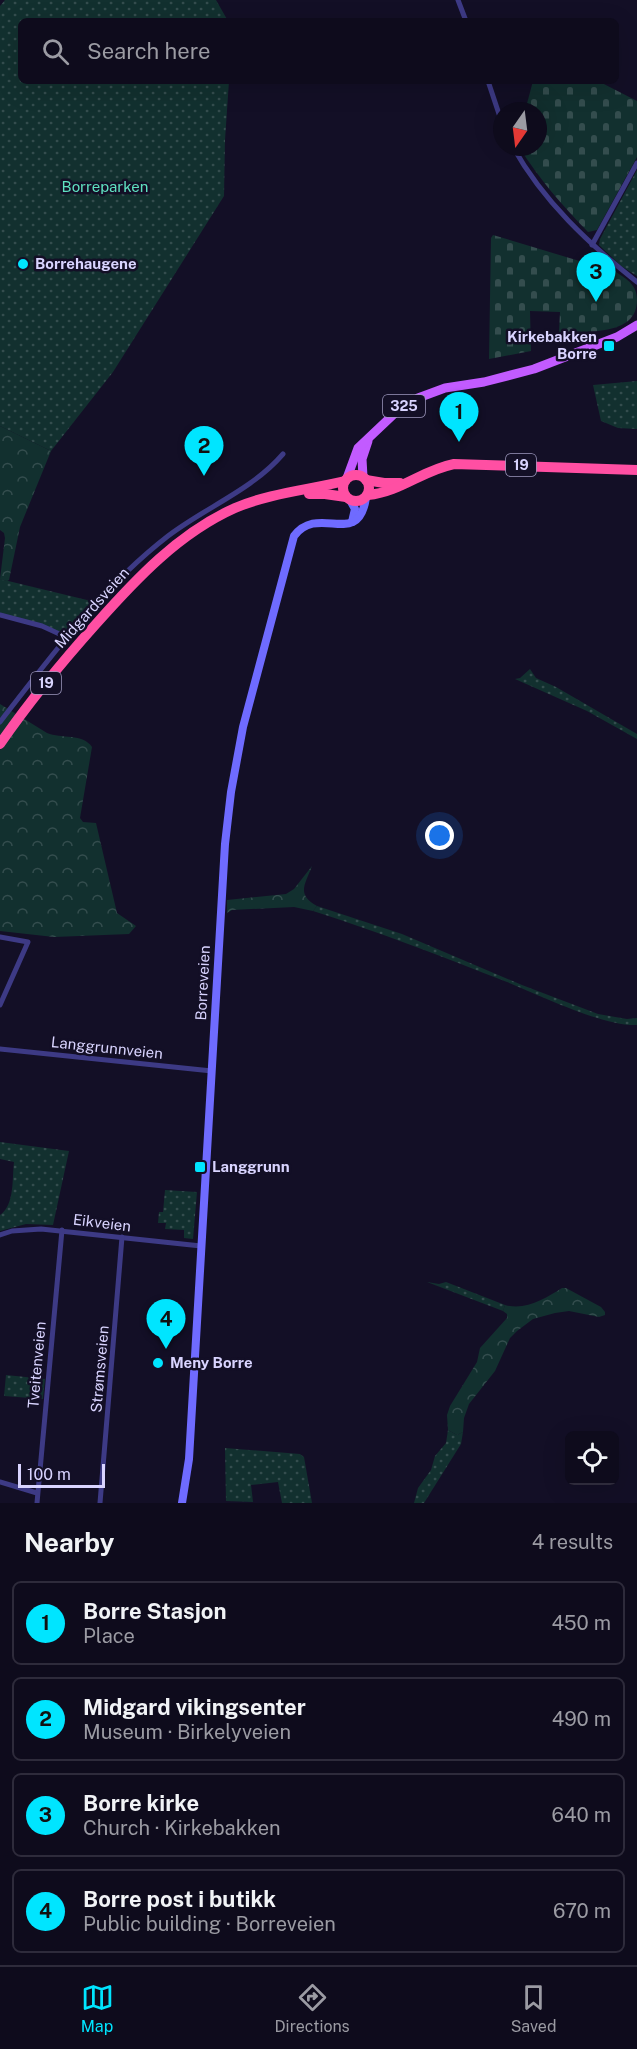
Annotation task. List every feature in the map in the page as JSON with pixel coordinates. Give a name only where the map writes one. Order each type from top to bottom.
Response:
[{"type":"highway","name":"19","points":[[348,499],[359,501],[367,496],[398,488],[434,469],[454,464],[637,470]]},
{"type":"highway","name":"19","points":[[346,480],[355,475],[384,483],[409,482]]},
{"type":"highway","points":[[365,478],[370,487],[367,496]]},
{"type":"highway","points":[[346,480],[343,489],[348,499]]},
{"type":"highway","name":"Midgardsveien","points":[[0,744],[82,639],[125,592],[173,546],[199,528],[240,506],[278,494],[346,480]]},
{"type":"highway","name":"Midgardsveien","points":[[167,554],[224,520],[276,500],[317,494],[348,499]]},
{"type":"main road","name":"325","points":[[346,480],[358,448],[407,404],[430,392],[534,369],[617,337],[637,325]]},
{"type":"main road","points":[[365,478],[362,459],[370,436]]},
{"type":"main road","points":[[352,522],[358,520],[362,515],[367,496]]},
{"type":"main road","points":[[348,499],[356,509],[352,522]]},
{"type":"main road","name":"Borreveien","points":[[182,1503],[189,1459],[227,821],[243,727],[294,537],[302,528],[311,523],[344,524],[352,522]]},
{"type":"street","points":[[458,0],[465,18]]},
{"type":"street","points":[[489,84],[495,102]]},
{"type":"street","points":[[518,156],[542,192],[592,245],[637,282]]},
{"type":"street","points":[[592,245],[637,163]]},
{"type":"street","points":[[0,722],[66,637],[129,570],[169,535],[269,470],[283,453]]},
{"type":"street","points":[[0,615],[42,626],[66,637]]},
{"type":"street","points":[[0,937],[27,942],[0,1005]]},
{"type":"street","name":"Langgrunnveien","points":[[0,1049],[212,1071]]},
{"type":"street","name":"Eikveien","points":[[0,1235],[27,1229],[62,1230],[201,1246]]},
{"type":"street","name":"Tveitenveien","points":[[37,1503],[62,1230]]},
{"type":"street","name":"Strømsveien","points":[[100,1503],[122,1237]]},
{"type":"street","points":[[0,1482],[37,1493]]},
{"type":"green space","name":"Borreparken","points":[[5,0],[216,0],[226,18],[18,18],[18,84],[229,84],[224,196],[113,372],[51,451],[0,426],[0,6]]},
{"type":"green space","points":[[532,84],[604,84],[637,101],[637,157],[597,230],[588,232],[543,181],[525,156],[547,156],[547,102],[527,102]]},
{"type":"green space","points":[[637,170],[637,276],[621,266],[599,245],[600,239]]},
{"type":"green space","points":[[493,235],[616,272],[634,287],[637,300],[635,312],[619,326],[608,330],[559,332],[560,312],[530,311],[531,351],[489,359],[491,238]]},
{"type":"green space","points":[[637,381],[637,429],[618,428],[601,421],[593,385]]},
{"type":"green space","points":[[0,426],[51,451],[20,527],[7,581],[0,579],[5,538],[4,533],[0,530]]},
{"type":"green space","points":[[0,579],[87,600],[97,598],[71,628],[60,632],[0,613]]},
{"type":"green space","points":[[530,669],[536,678],[556,687],[637,734],[637,739],[587,711],[515,679],[520,678]]},
{"type":"green space","points":[[0,704],[47,733],[77,738],[92,747],[80,818],[83,822],[96,823],[117,913],[136,926],[129,934],[54,937],[0,931]]},
{"type":"green space","points":[[312,866],[304,893],[310,902],[317,906],[313,911],[294,907],[232,910],[227,913],[227,900],[286,894],[294,889]]},
{"type":"green space","points":[[317,906],[402,934],[522,985],[598,1014],[627,1019],[637,1018],[637,1025],[590,1016],[435,954],[313,911]]},
{"type":"green space","points":[[0,1142],[69,1151],[53,1225],[26,1224],[0,1231],[0,1215],[5,1211],[10,1198],[14,1162],[0,1159]]},
{"type":"green space","points":[[165,1190],[197,1192],[193,1239],[184,1238],[184,1230],[165,1229],[166,1223],[158,1223],[159,1212],[163,1212]]},
{"type":"green space","points":[[427,1282],[439,1284],[446,1282],[505,1305],[503,1311]]},
{"type":"green space","points":[[562,1288],[601,1307],[605,1315],[599,1317],[569,1311],[533,1319],[510,1338],[495,1371],[469,1404],[464,1418],[463,1432],[457,1435],[448,1430],[447,1415],[450,1406],[477,1362],[480,1348],[507,1318],[507,1314],[503,1311],[505,1305],[528,1305]]},
{"type":"green space","points":[[6,1375],[45,1379],[43,1399],[4,1396]]},
{"type":"green space","points":[[448,1430],[457,1435],[463,1432],[461,1444],[424,1503],[414,1503],[418,1488],[431,1470],[435,1456],[446,1443]]},
{"type":"green space","points":[[225,1448],[300,1454],[304,1457],[312,1503],[282,1503],[278,1482],[251,1485],[253,1502],[226,1501]]},
{"type":"place","name":"Borrehaugene","points":[[23,264]]},
{"type":"place","name":"Borre kirke","points":[[596,302]]},
{"type":"place","name":"Kirkebakken Borre","points":[[609,346]]},
{"type":"place","name":"Borre Stasjon","points":[[459,442]]},
{"type":"place","name":"Midgard vikingsenter","points":[[204,476]]},
{"type":"place","name":"Langgrunn","points":[[200,1167]]},
{"type":"place","name":"Borre post i butikk","points":[[166,1349]]},
{"type":"place","name":"Meny Borre","points":[[158,1363]]}]
